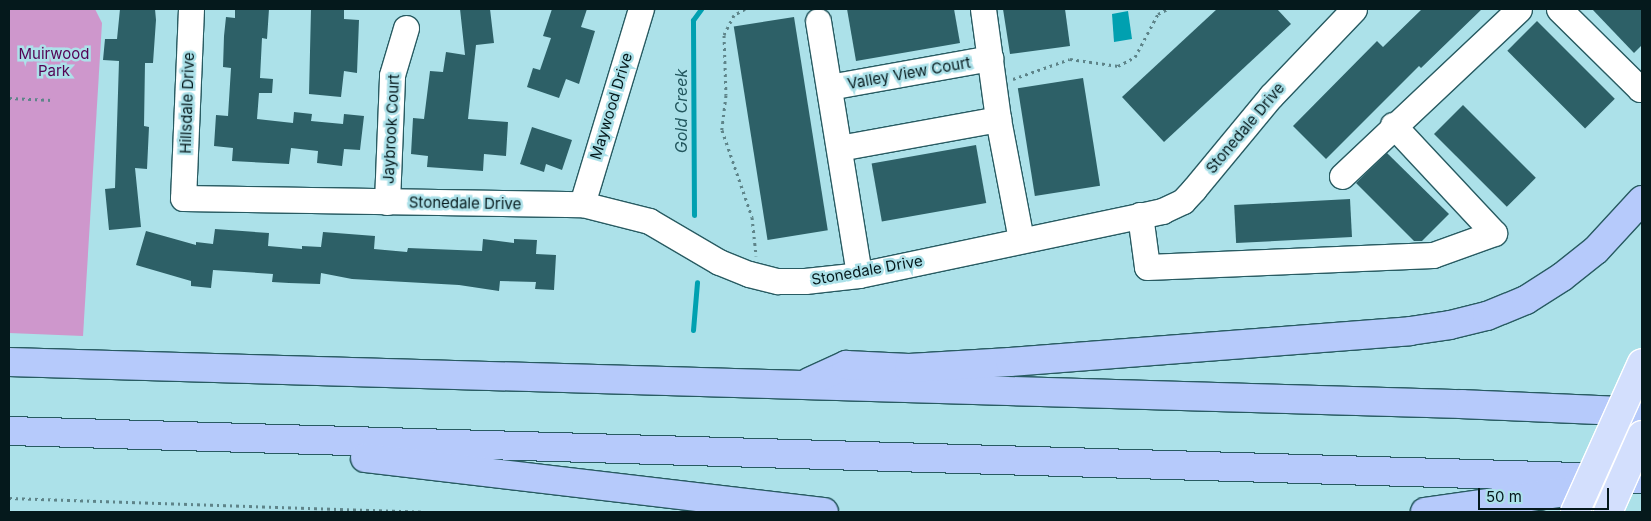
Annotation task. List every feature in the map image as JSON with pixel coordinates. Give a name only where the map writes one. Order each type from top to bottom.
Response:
[{"type":"highway","points":[[802,385],[846,365],[909,368],[1010,362],[1410,331],[1450,325],[1487,316],[1526,300],[1562,278],[1596,250],[1642,200]]},
{"type":"highway","points":[[9,362],[1637,410]]},
{"type":"highway","points":[[9,431],[1642,479]]},
{"type":"highway","points":[[281,439],[341,455],[824,512]]},
{"type":"highway","points":[[1424,512],[1642,479]]},
{"type":"main road","points":[[1575,512],[1642,363]]},
{"type":"main road","points":[[1608,512],[1642,435]]},
{"type":"street","name":"Hillsdale Drive","points":[[183,198],[191,9]]},
{"type":"street","name":"Maywood Drive","points":[[582,204],[641,9]]},
{"type":"street","name":"Valley View Court","points":[[984,9],[998,119],[1021,240]]},
{"type":"street","name":"Stonedale Drive","points":[[183,198],[582,204],[649,221],[719,262],[778,281],[805,281],[859,275],[1162,211],[1182,201],[1302,61],[1354,9]]},
{"type":"street","points":[[1342,176],[1393,124],[1520,9]]},
{"type":"street","points":[[1559,9],[1640,89],[1642,86]]},
{"type":"street","name":"Valley View Court","points":[[818,21],[859,275]]},
{"type":"street","name":"Jaybrook Court","points":[[388,202],[392,76],[406,28]]},
{"type":"street","name":"Valley View Court","points":[[829,87],[990,58]]},
{"type":"street","points":[[839,148],[998,119]]},
{"type":"street","points":[[1140,215],[1147,267],[1433,255],[1494,234],[1393,124]]},
{"type":"path","points":[[746,9],[734,15],[724,35],[726,95],[722,130],[752,217],[757,243],[755,275]]},
{"type":"path","points":[[993,83],[1026,76],[1070,59],[1118,66],[1135,57],[1158,14],[1168,9]]},
{"type":"path","points":[[9,98],[52,100]]},
{"type":"path","points":[[9,498],[424,512]]},
{"type":"green space","name":"Muirwood Park","points":[[9,9],[95,9],[102,23],[83,336],[9,333]]},
{"type":"water","points":[[1128,11],[1132,39],[1114,42],[1112,14]]},
{"type":"building","points":[[120,9],[155,9],[156,20],[153,63],[145,63],[144,126],[149,127],[147,169],[135,168],[141,227],[109,230],[105,189],[115,188],[119,61],[103,60],[105,39],[117,39]]},
{"type":"building","points":[[235,9],[269,9],[267,39],[262,38],[260,78],[273,79],[272,93],[259,93],[257,119],[293,123],[294,112],[312,114],[311,121],[343,124],[344,114],[364,116],[360,150],[344,149],[342,166],[317,163],[318,151],[291,148],[289,164],[232,161],[233,148],[214,146],[216,115],[228,116],[231,68],[223,67],[224,36],[226,17],[235,18]]},
{"type":"building","points":[[311,9],[344,9],[344,19],[359,20],[357,73],[344,71],[341,97],[309,94]]},
{"type":"building","points":[[460,9],[490,9],[494,43],[476,45],[468,119],[508,122],[506,156],[484,154],[483,171],[427,167],[428,156],[411,154],[413,118],[424,119],[430,71],[443,72],[446,52],[465,55]]},
{"type":"building","points":[[552,9],[587,9],[581,27],[595,31],[579,84],[566,79],[559,98],[527,87],[533,68],[540,70],[551,38],[543,36]]},
{"type":"building","points":[[847,9],[954,9],[960,43],[856,61]]},
{"type":"building","points":[[1003,9],[1065,9],[1070,46],[1010,54]]},
{"type":"building","points":[[1217,9],[1277,9],[1291,24],[1164,142],[1122,97]]},
{"type":"building","points":[[1422,9],[1482,9],[1421,68],[1419,66],[1326,159],[1293,126],[1377,41],[1383,47]]},
{"type":"building","points":[[1592,9],[1642,9],[1642,45],[1634,53]]},
{"type":"building","points":[[794,17],[828,230],[768,240],[734,27]]},
{"type":"building","points":[[1537,21],[1615,99],[1585,128],[1507,51]]},
{"type":"building","points":[[1083,78],[1100,186],[1035,196],[1018,88]]},
{"type":"building","points":[[1463,105],[1536,178],[1507,207],[1434,134]]},
{"type":"building","points":[[532,127],[572,140],[562,170],[546,164],[544,172],[520,164]]},
{"type":"building","points":[[976,145],[986,203],[882,222],[872,163]]},
{"type":"building","points":[[1387,153],[1449,214],[1422,241],[1414,241],[1356,183]]},
{"type":"building","points":[[1350,199],[1352,237],[1236,243],[1234,205]]},
{"type":"building","points":[[215,229],[269,233],[268,246],[302,249],[302,246],[321,247],[323,232],[375,236],[374,249],[407,252],[408,248],[482,251],[483,239],[514,243],[514,239],[537,240],[536,254],[556,255],[554,290],[535,289],[536,282],[500,281],[499,291],[459,285],[352,279],[321,273],[320,284],[289,283],[272,282],[273,274],[213,270],[211,288],[191,286],[191,281],[136,265],[146,231],[196,245],[196,242],[213,244]]},
{"type":"waterway","name":"Gold Creek","points":[[694,215],[693,20],[701,9]]},
{"type":"waterway","name":"Gold Creek","points":[[693,330],[697,282]]}]
